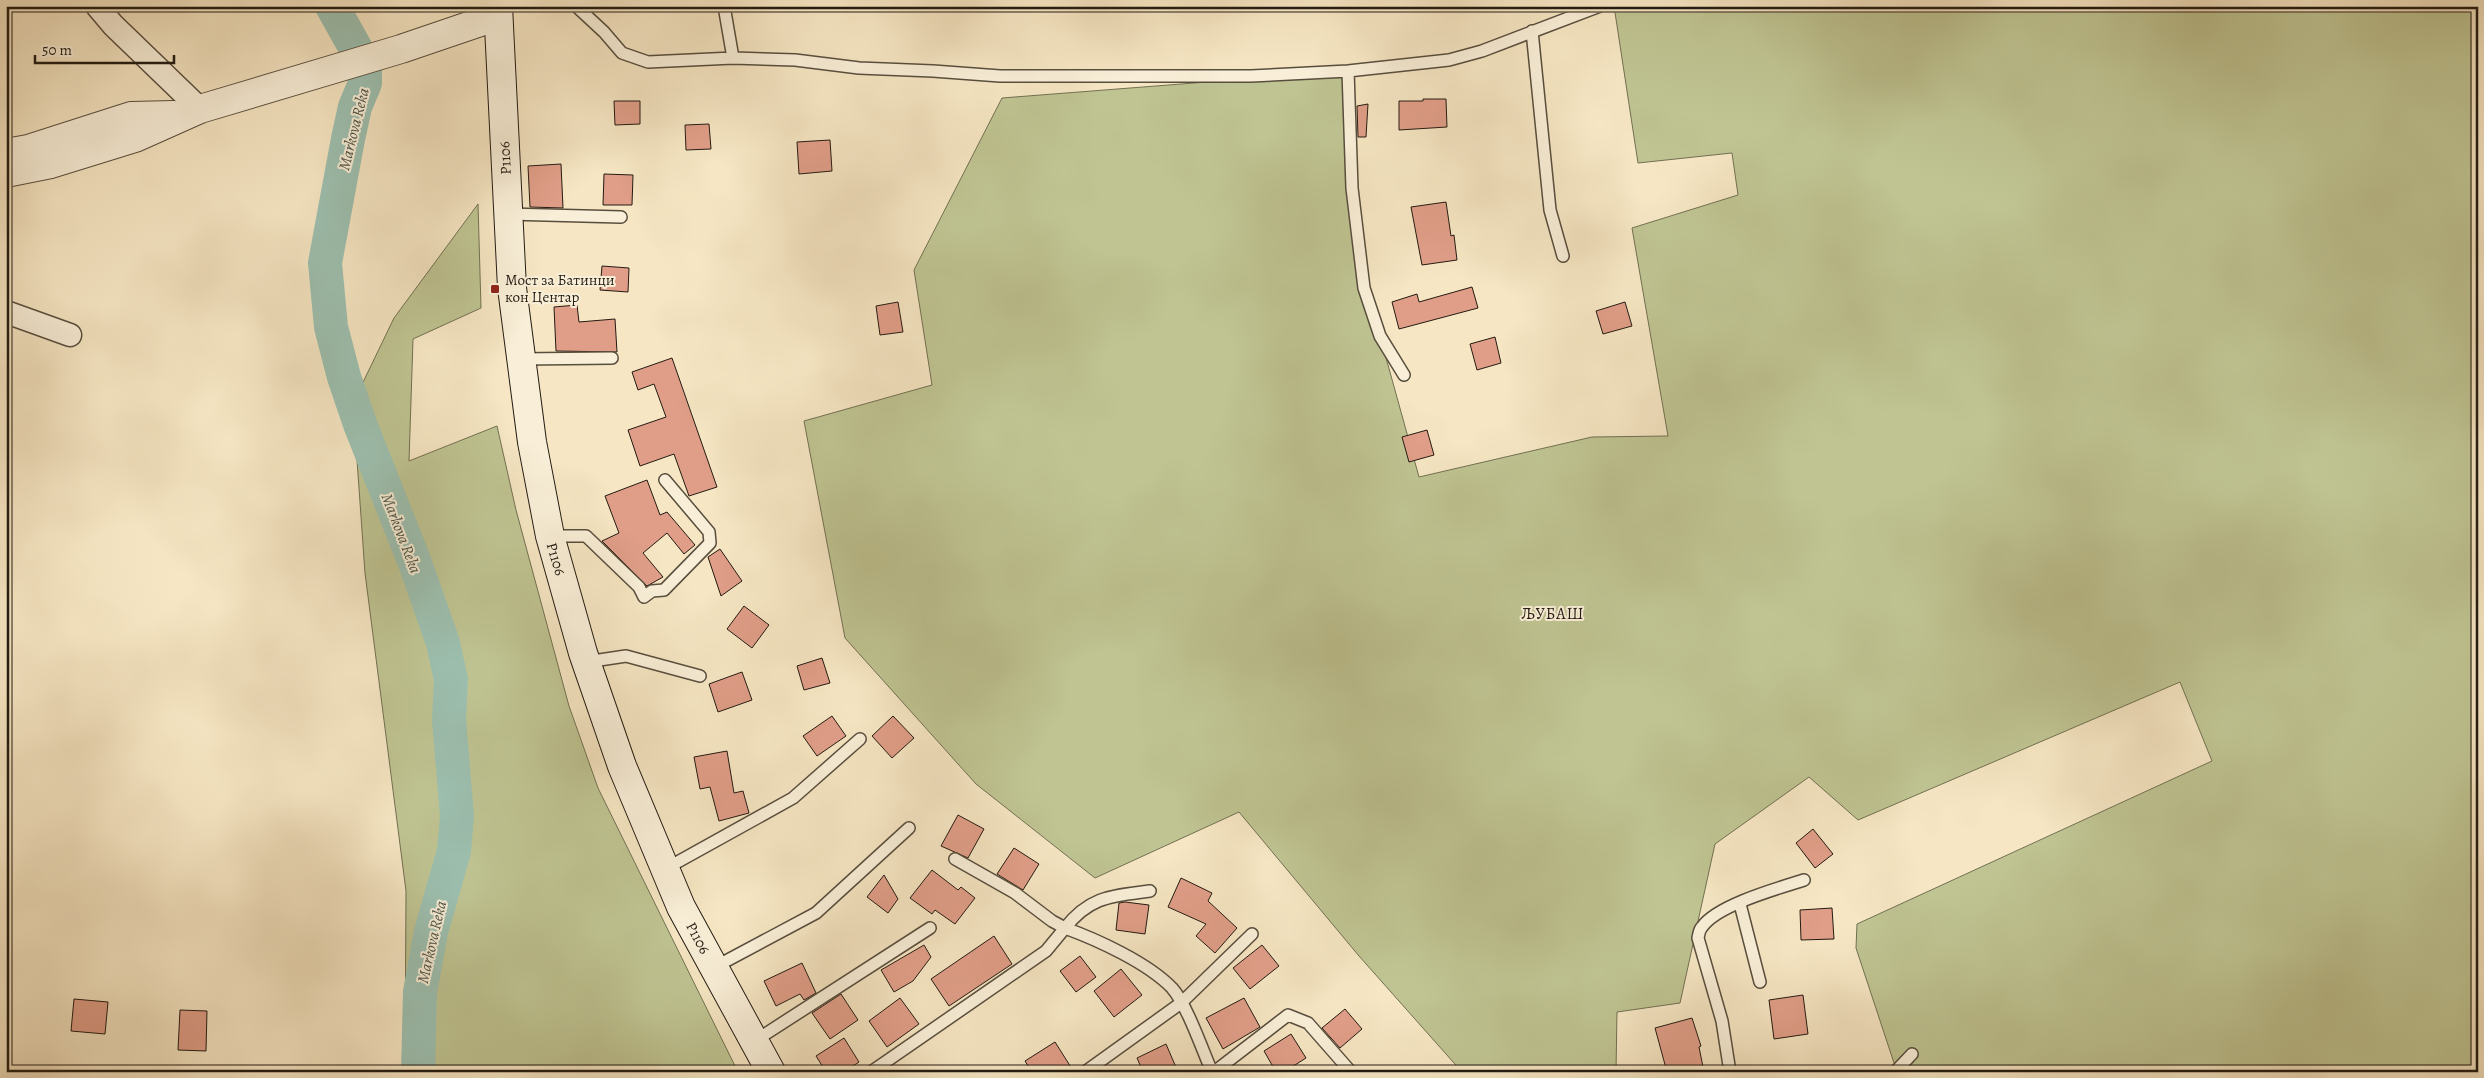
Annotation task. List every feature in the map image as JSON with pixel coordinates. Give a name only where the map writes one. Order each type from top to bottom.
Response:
[{"type":"main road","points":[[6,173],[51,164],[135,138],[193,112],[401,49],[503,10]]},
{"type":"main road","name":"P1106","points":[[503,10],[508,214],[512,288],[532,442],[550,536],[586,662],[622,766],[681,907],[771,1072]]},
{"type":"main road","points":[[6,153],[28,149],[131,116],[193,112]]},
{"type":"street","points":[[97,6],[193,112]]},
{"type":"street","points":[[6,312],[70,335]]},
{"type":"lane","points":[[576,6],[604,32],[622,53],[648,62],[733,58],[795,60],[859,68],[1000,76],[1251,76],[1348,71],[1449,60],[1482,51],[1600,6]]},
{"type":"lane","points":[[724,6],[733,58]]},
{"type":"lane","points":[[1532,31],[1550,210],[1562,256]]},
{"type":"lane","points":[[1348,71],[1352,188],[1364,288],[1380,336],[1404,374]]},
{"type":"lane","points":[[508,214],[621,218]]},
{"type":"lane","points":[[521,359],[612,358]]},
{"type":"lane","points":[[550,536],[586,536],[639,586],[644,597],[652,591],[664,590],[710,543],[709,532],[665,480]]},
{"type":"lane","points":[[586,662],[626,656],[700,676]]},
{"type":"lane","points":[[665,869],[793,798],[860,739]]},
{"type":"lane","points":[[713,968],[816,914],[909,828]]},
{"type":"lane","points":[[955,859],[1015,893],[1052,921],[1096,940],[1156,974],[1173,989],[1212,1072],[1288,1015],[1308,1023],[1351,1072]]},
{"type":"lane","points":[[1730,1072],[1722,1021],[1698,938],[1700,928],[1708,920],[1762,893],[1804,880]]},
{"type":"lane","points":[[871,1072],[1046,951],[1077,913],[1106,897],[1150,891]]},
{"type":"lane","points":[[1740,904],[1760,982]]},
{"type":"lane","points":[[753,1042],[930,928]]},
{"type":"lane","points":[[1085,1072],[1181,1003],[1252,934]]},
{"type":"lane","points":[[1895,1072],[1912,1054]]},
{"type":"green space","points":[[1614,6],[2478,6],[2478,1072],[1897,1072],[1856,948],[1857,924],[2212,761],[2180,682],[1858,820],[1809,777],[1715,844],[1680,1003],[1617,1012],[1616,1072],[1462,1072],[1359,956],[1239,812],[1095,878],[976,784],[845,638],[804,421],[932,385],[914,270],[1002,98],[1348,71],[1364,288],[1380,336],[1419,477],[1592,437],[1668,436],[1632,228],[1738,195],[1732,153],[1638,163]]},
{"type":"green space","points":[[478,204],[481,308],[413,339],[409,461],[497,426],[516,510],[569,706],[598,788],[738,1072],[405,1072],[406,891],[365,573],[353,403],[394,318]]},
{"type":"building","points":[[1423,99],[1446,99],[1447,127],[1399,130],[1399,101],[1423,101]]},
{"type":"building","points":[[614,101],[640,101],[640,124],[615,125]]},
{"type":"building","points":[[1368,104],[1366,137],[1358,137],[1357,106]]},
{"type":"building","points":[[709,124],[711,149],[686,150],[685,125]]},
{"type":"building","points":[[830,140],[832,171],[799,174],[797,142]]},
{"type":"building","points":[[561,164],[563,208],[530,207],[528,166]]},
{"type":"building","points":[[604,174],[633,175],[632,205],[603,205]]},
{"type":"building","points":[[1446,202],[1451,236],[1454,235],[1457,260],[1422,265],[1411,207]]},
{"type":"building","points":[[602,266],[629,268],[628,292],[600,290]]},
{"type":"building","points":[[1472,287],[1478,308],[1399,329],[1392,302],[1417,294],[1419,302]]},
{"type":"building","points":[[898,302],[903,332],[880,335],[876,306]]},
{"type":"building","points":[[1625,302],[1632,326],[1603,334],[1596,311]]},
{"type":"building","points":[[577,305],[579,322],[615,319],[617,352],[556,351],[554,307]]},
{"type":"building","points":[[1495,337],[1501,363],[1477,370],[1470,344]]},
{"type":"building","points":[[672,358],[717,487],[689,496],[674,454],[640,466],[628,430],[666,417],[654,384],[638,390],[632,372]]},
{"type":"building","points":[[1427,430],[1434,455],[1409,462],[1402,437]]},
{"type":"building","points":[[647,480],[660,515],[667,512],[695,545],[684,554],[667,533],[643,553],[663,577],[647,586],[602,541],[619,533],[605,496]]},
{"type":"building","points":[[720,549],[742,581],[721,596],[708,557]]},
{"type":"building","points":[[744,606],[769,625],[752,648],[727,629]]},
{"type":"building","points":[[822,658],[830,683],[804,690],[797,666]]},
{"type":"building","points":[[742,672],[752,700],[718,712],[709,684]]},
{"type":"building","points":[[832,716],[846,736],[817,756],[803,736]]},
{"type":"building","points":[[893,716],[914,738],[892,758],[872,736]]},
{"type":"building","points":[[727,751],[734,793],[743,791],[749,813],[719,821],[710,787],[700,789],[694,757]]},
{"type":"building","points":[[958,815],[984,829],[968,858],[941,846]]},
{"type":"building","points":[[1813,829],[1833,854],[1815,868],[1796,843]]},
{"type":"building","points":[[1014,848],[1039,864],[1023,890],[997,874]]},
{"type":"building","points":[[932,870],[958,890],[961,887],[975,898],[955,924],[935,910],[932,914],[910,898]]},
{"type":"building","points":[[884,875],[898,899],[888,913],[867,897]]},
{"type":"building","points":[[1181,878],[1212,893],[1208,901],[1237,928],[1215,953],[1196,936],[1206,924],[1168,907]]},
{"type":"building","points":[[1119,903],[1149,905],[1145,934],[1116,930]]},
{"type":"building","points":[[1832,908],[1834,939],[1801,940],[1800,910]]},
{"type":"building","points":[[994,936],[1012,964],[949,1006],[931,979]]},
{"type":"building","points":[[924,945],[931,957],[913,981],[894,992],[881,970]]},
{"type":"building","points":[[1262,945],[1279,966],[1250,989],[1233,968]]},
{"type":"building","points":[[1080,956],[1096,977],[1076,992],[1060,971]]},
{"type":"building","points":[[802,963],[816,993],[804,1000],[800,994],[776,1006],[764,981]]},
{"type":"building","points":[[1121,969],[1142,995],[1114,1017],[1094,991]]},
{"type":"building","points":[[841,994],[858,1020],[830,1039],[812,1013]]},
{"type":"building","points":[[1803,995],[1808,1034],[1774,1039],[1769,1000]]},
{"type":"building","points":[[900,998],[919,1024],[887,1047],[869,1021]]},
{"type":"building","points":[[1244,998],[1260,1027],[1223,1049],[1206,1018]]},
{"type":"building","points":[[74,999],[108,1002],[105,1034],[71,1031]]},
{"type":"building","points":[[1345,1009],[1362,1029],[1340,1048],[1322,1028]]},
{"type":"building","points":[[180,1010],[207,1011],[206,1051],[178,1050]]},
{"type":"building","points":[[1692,1018],[1701,1046],[1699,1047],[1704,1072],[1667,1072],[1655,1028]]},
{"type":"building","points":[[1291,1034],[1306,1058],[1284,1072],[1276,1072],[1264,1051]]},
{"type":"building","points":[[844,1038],[859,1062],[844,1072],[826,1072],[816,1056]]},
{"type":"building","points":[[1055,1042],[1074,1072],[1032,1072],[1025,1061]]},
{"type":"building","points":[[1166,1044],[1178,1072],[1143,1072],[1137,1058]]},
{"type":"waterway","name":"Markova Reka","points":[[332,6],[356,49],[365,72],[365,83],[355,107],[325,263],[331,327],[344,377],[360,424],[415,563],[443,643],[451,680],[449,720],[457,816],[454,851],[431,932],[420,992],[418,1072]]},
{"type":"place","name":"Мост за Батинци кон Центар","points":[[495,289]]},
{"type":"district","name":"ЉУБАШ","points":[[1553,613]]}]
